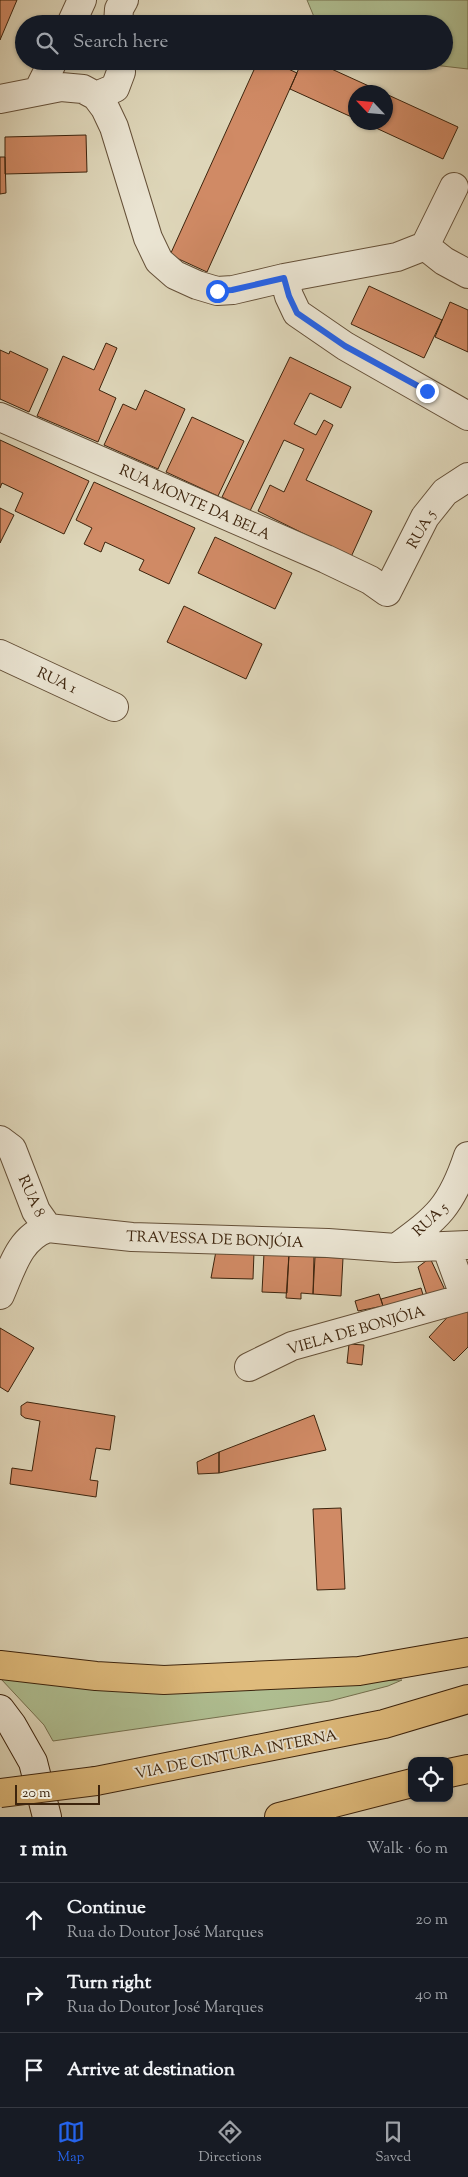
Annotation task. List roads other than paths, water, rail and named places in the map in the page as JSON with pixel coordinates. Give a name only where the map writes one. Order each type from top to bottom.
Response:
[{"type":"highway","points":[[0,1665],[96,1676],[164,1680],[359,1671],[468,1652]]},
{"type":"highway","name":"VIA DE CINTURA INTERNA","points":[[0,1793],[96,1781],[187,1764],[384,1724],[468,1699]]},
{"type":"highway","points":[[453,1773],[468,1769]]},
{"type":"highway","points":[[279,1817],[408,1784]]},
{"type":"street","points":[[75,15],[82,0]]},
{"type":"street","points":[[119,15],[119,9],[124,0]]},
{"type":"street","points":[[38,91],[48,70]]},
{"type":"street","points":[[96,96],[115,88],[121,70]]},
{"type":"street","points":[[0,99],[61,87],[83,89],[96,96],[105,108],[114,127],[148,238],[159,261],[175,275],[217,291],[232,290],[284,278],[397,257],[425,246],[454,187]]},
{"type":"street","points":[[425,246],[444,261],[468,274]]},
{"type":"street","points":[[284,278],[289,296],[297,313],[345,346],[468,416]]},
{"type":"street","name":"RUA MONTE DA BELA","points":[[0,417],[342,566],[387,592]]},
{"type":"street","name":"RUA 5","points":[[387,592],[425,518],[445,492],[468,477]]},
{"type":"street","name":"RUA 1","points":[[2,661],[114,707]]},
{"type":"street","name":"RUA 8","points":[[0,1140],[12,1149],[36,1211],[48,1228]]},
{"type":"street","name":"RUA 5","points":[[396,1248],[438,1215],[451,1200],[468,1156]]},
{"type":"street","points":[[0,1294],[23,1245],[38,1232],[48,1228]]},
{"type":"street","name":"TRAVESSA DE BONJÓIA","points":[[48,1228],[132,1237],[328,1243],[396,1248],[457,1245]]},
{"type":"street","name":"VIELA DE BONJÓIA","points":[[249,1367],[292,1346],[429,1310],[466,1298],[457,1245]]},
{"type":"street","points":[[0,1709],[12,1725],[33,1762],[47,1817]]}]
